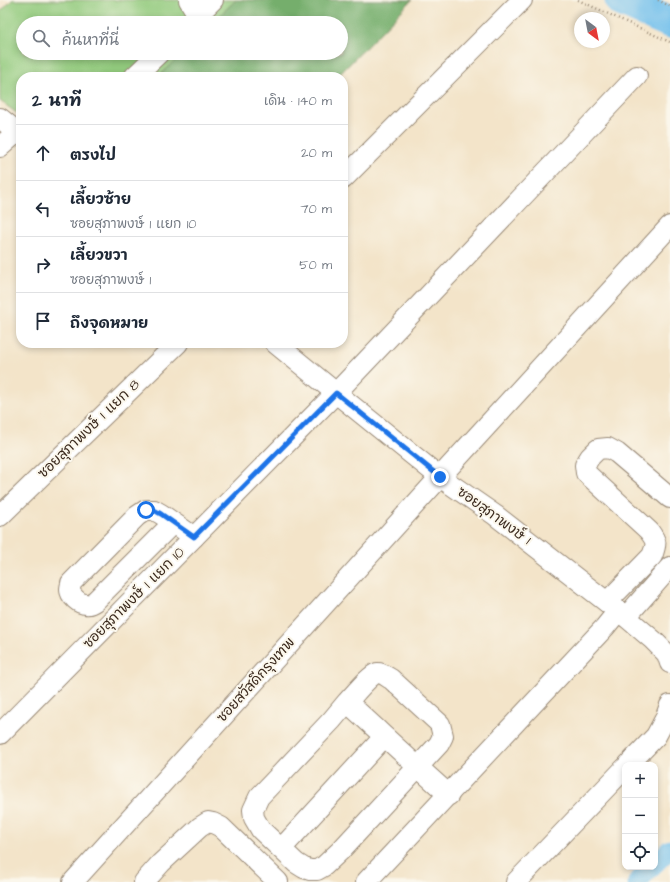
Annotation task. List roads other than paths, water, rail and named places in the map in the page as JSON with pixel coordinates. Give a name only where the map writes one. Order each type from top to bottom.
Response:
[{"type":"street","points":[[192,13],[213,0]]},
{"type":"street","points":[[348,174],[522,0]]},
{"type":"street","points":[[139,72],[152,60]]},
{"type":"street","name":"ซอยสุภาพงษ์ 1 แยก 10","points":[[0,734],[336,393],[637,76]]},
{"type":"street","points":[[0,118],[16,131]]},
{"type":"street","points":[[0,148],[16,135]]},
{"type":"street","name":"ซอยสวัสดีกรุงเทพ","points":[[72,882],[670,226]]},
{"type":"street","name":"ซอยสุภาพงษ์ 1 แยก 8","points":[[0,516],[173,348]]},
{"type":"street","name":"ซอยสุภาพงษ์ 1","points":[[281,348],[440,477],[495,515],[617,610],[654,640],[669,657]]},
{"type":"street","points":[[366,882],[600,632],[617,610],[652,556],[656,540],[586,473],[585,465],[590,457],[598,449],[608,448],[617,453],[670,498]]},
{"type":"street","points":[[173,523],[95,601],[90,604],[85,604],[78,601],[73,596],[70,590],[71,583],[137,516],[146,510],[154,510],[194,537]]},
{"type":"street","points":[[617,610],[670,567]]},
{"type":"street","points":[[377,673],[382,674],[391,680],[440,724],[443,736],[439,744],[340,850],[324,866],[317,870],[310,870],[296,863],[260,830],[254,818],[253,810],[259,797],[332,720],[347,702],[371,677],[377,673]]},
{"type":"street","points":[[347,702],[384,737],[449,794]]},
{"type":"street","points":[[631,762],[656,736],[670,706]]},
{"type":"street","points":[[281,849],[384,737]]},
{"type":"street","points":[[516,882],[622,771]]},
{"type":"street","points":[[144,882],[200,827],[208,822],[221,828],[278,882]]},
{"type":"waterway","points":[[621,0],[670,22]]},
{"type":"waterway","points":[[658,861],[670,849]]},
{"type":"waterway","points":[[637,882],[649,870]]}]
